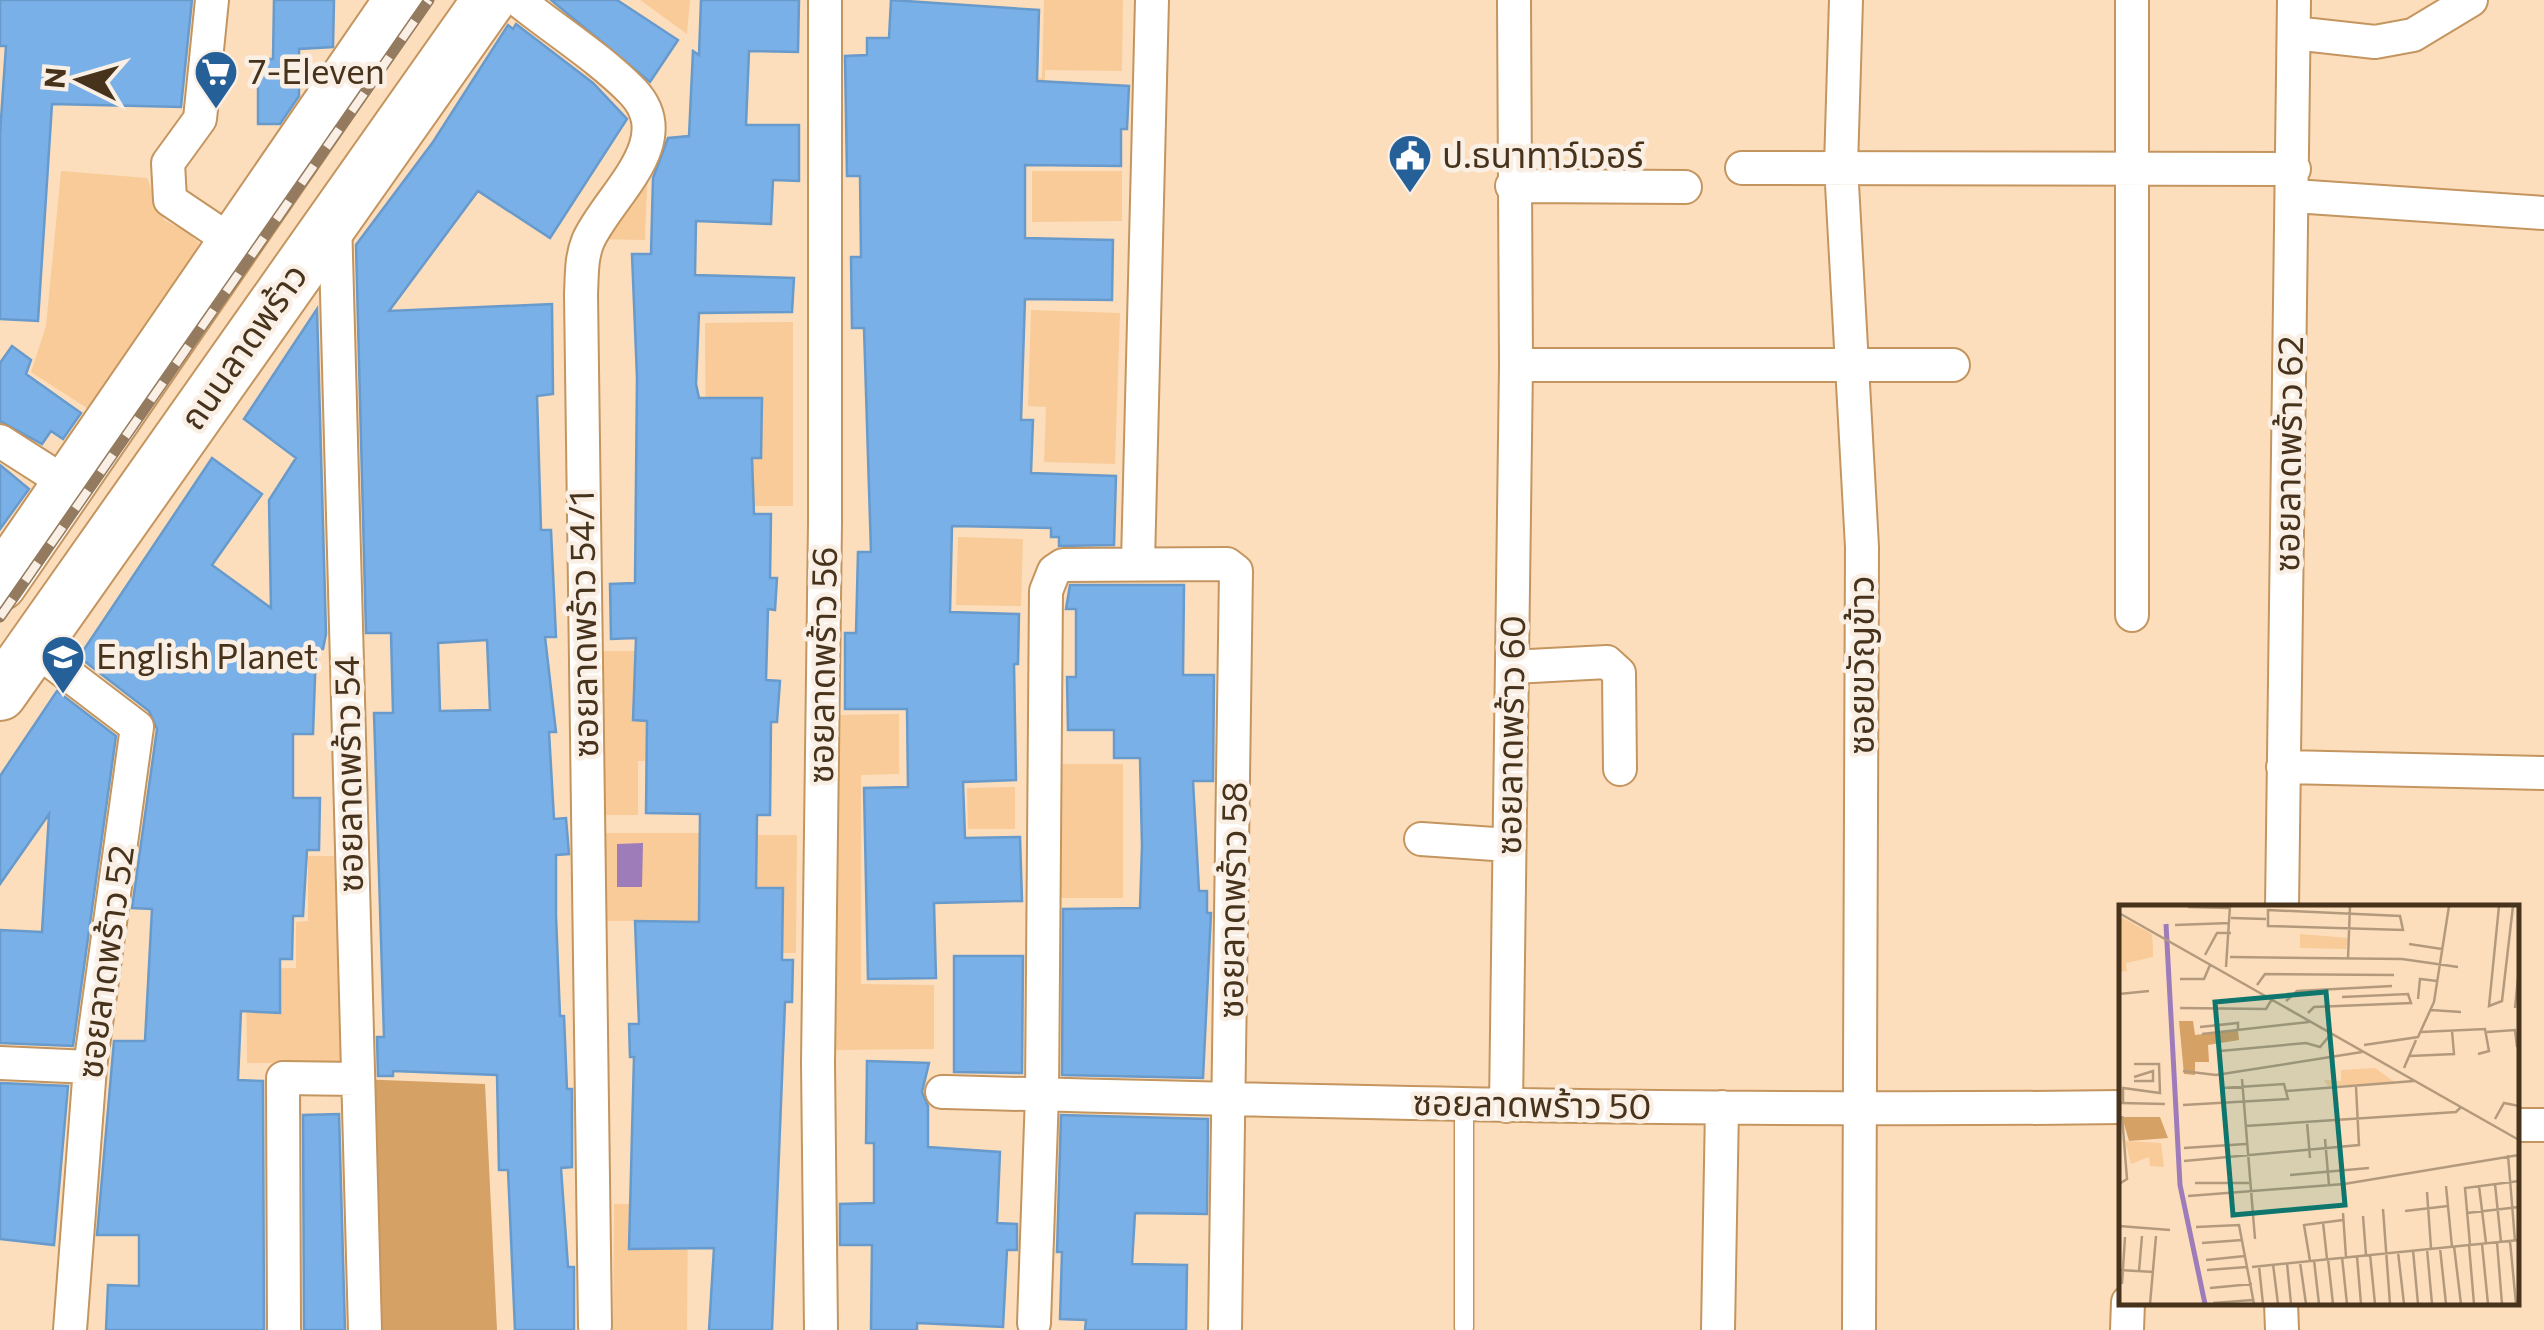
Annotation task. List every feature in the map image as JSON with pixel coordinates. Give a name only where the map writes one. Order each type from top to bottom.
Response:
[{"type":"main road","name":"ถนนลาดพร้าว","points":[[0,584],[401,0]]},
{"type":"main road","name":"ถนนลาดพร้าว","points":[[0,694],[489,0]]},
{"type":"street","points":[[212,0],[200,119],[168,163],[170,200],[234,243]]},
{"type":"street","name":"ซอยลาดพร้าว 54/1","points":[[518,0],[634,93],[649,131],[646,152],[589,239],[583,256],[580,294],[595,1326]]},
{"type":"street","name":"ซอยลาดพร้าว 56","points":[[821,1330],[818,1062],[825,523],[824,0]]},
{"type":"street","points":[[1138,562],[1152,0]]},
{"type":"street","name":"ซอยลาดพร้าว 60","points":[[1506,1106],[1516,364],[1512,186],[1514,0]]},
{"type":"street","name":"ซอยขวัญข้าว","points":[[1846,0],[1841,166],[1862,547],[1859,1330]]},
{"type":"street","points":[[2132,0],[2132,615]]},
{"type":"street","name":"ซอยลาดพร้าว 62","points":[[2282,905],[2294,0]]},
{"type":"street","points":[[2294,33],[2375,42],[2413,34],[2471,0]]},
{"type":"street","points":[[1742,168],[2134,169],[2294,182],[2544,212]]},
{"type":"street","points":[[1512,186],[1685,187]]},
{"type":"street","name":"ซอยลาดพร้าว 54","points":[[335,219],[366,1330]]},
{"type":"street","points":[[1516,364],[1954,365]]},
{"type":"street","points":[[0,441],[70,485]]},
{"type":"street","name":"ซอยลาดพร้าว 58","points":[[1034,1322],[1042,1094],[1046,592],[1054,571],[1063,564],[1228,564],[1236,571],[1225,1330]]},
{"type":"street","name":"ซอยลาดพร้าว 52","points":[[32,647],[138,727],[90,1066],[70,1330]]},
{"type":"street","points":[[1512,667],[1607,662],[1615,666],[1620,672],[1620,769]]},
{"type":"street","points":[[2283,767],[2544,773]]},
{"type":"street","points":[[1420,838],[1509,845]]},
{"type":"street","points":[[0,1063],[90,1066]]},
{"type":"street","points":[[284,1330],[283,1078],[356,1079]]},
{"type":"street","name":"ซอยลาดพร้าว 50","points":[[942,1092],[1464,1106],[1861,1110],[2119,1107]]},
{"type":"street","points":[[1718,1330],[1722,1107]]},
{"type":"street","points":[[2281,1305],[2282,1330]]},
{"type":"lane","points":[[1464,1106],[1464,1327]]},
{"type":"shaded area","points":[[640,0],[690,0],[687,34]]},
{"type":"shaded area","points":[[1044,0],[1123,0],[1122,71],[1045,70],[1044,122],[1023,78],[1042,78]]},
{"type":"shaded area","points":[[648,159],[645,240],[590,239]]},
{"type":"shaded area","points":[[61,171],[147,178],[164,220],[187,232],[219,262],[107,421],[31,372],[46,326]]},
{"type":"shaded area","points":[[1032,171],[1122,171],[1122,221],[1032,222]]},
{"type":"shaded area","points":[[1031,310],[1120,313],[1115,464],[1044,462],[1046,407],[1028,406]]},
{"type":"shaded area","points":[[793,322],[793,506],[706,506],[705,323]]},
{"type":"shaded area","points":[[958,537],[1023,539],[1021,606],[956,605]]},
{"type":"shaded area","points":[[602,651],[696,651],[658,761],[638,761],[638,815],[602,815]]},
{"type":"shaded area","points":[[899,714],[899,774],[861,775],[861,984],[934,985],[934,1049],[835,1050],[834,715]]},
{"type":"shaded area","points":[[1054,764],[1123,764],[1123,898],[1053,898]]},
{"type":"shaded area","points":[[1015,787],[1015,829],[968,829],[967,788]]},
{"type":"shaded area","points":[[606,833],[700,833],[725,897],[691,956],[691,921],[606,921]]},
{"type":"shaded area","points":[[757,835],[797,835],[796,953],[782,953],[783,888],[756,888]]},
{"type":"shaded area","points":[[643,843],[642,887],[617,887],[617,844]]},
{"type":"shaded area","points":[[308,856],[342,856],[342,1063],[247,1063],[246,969],[296,968],[296,922],[308,921]]},
{"type":"shaded area","points":[[357,1079],[485,1084],[497,1330],[365,1330]]},
{"type":"shaded area","points":[[614,1204],[688,1204],[687,1330],[613,1330]]},
{"type":"building","points":[[0,0],[192,0],[181,107],[52,104],[38,321],[0,319],[0,134],[6,46],[0,46]]},
{"type":"building","points":[[274,0],[334,0],[333,47],[299,49],[299,96],[280,124],[258,124],[258,59],[273,59]]},
{"type":"building","points":[[551,0],[617,0],[678,40],[650,82]]},
{"type":"building","points":[[701,0],[799,0],[798,52],[749,51],[746,125],[799,125],[799,181],[773,180],[771,224],[696,221],[695,275],[794,278],[792,312],[699,313],[696,384],[699,398],[762,398],[761,458],[752,458],[754,514],[771,514],[770,578],[777,578],[775,610],[768,609],[766,680],[780,681],[777,722],[771,722],[770,815],[757,815],[756,888],[783,888],[782,960],[793,960],[792,1002],[785,1002],[772,1330],[709,1330],[714,1248],[629,1249],[634,1057],[630,1057],[629,1024],[639,1024],[635,921],[699,922],[700,814],[646,813],[647,721],[633,720],[636,638],[611,639],[610,584],[635,583],[637,378],[632,254],[651,254],[653,178],[668,138],[689,136],[693,51],[699,55]]},
{"type":"building","points":[[891,0],[1039,10],[1037,81],[1129,86],[1127,129],[1121,129],[1121,166],[1025,165],[1025,238],[1113,240],[1112,300],[1025,299],[1021,420],[1033,420],[1031,473],[1116,476],[1114,545],[1059,546],[1059,537],[1051,537],[1051,528],[952,526],[950,612],[1019,614],[1018,664],[1014,664],[1016,780],[963,782],[965,838],[1020,837],[1022,901],[934,903],[936,978],[868,979],[864,788],[908,787],[907,709],[845,709],[845,633],[856,633],[858,552],[871,552],[864,328],[852,328],[851,257],[861,257],[860,176],[847,176],[845,56],[867,55],[867,38],[889,38]]},
{"type":"building","points":[[516,24],[593,83],[627,119],[550,238],[478,191],[389,311],[552,304],[553,394],[537,396],[541,530],[551,530],[556,637],[545,637],[556,732],[549,732],[554,819],[566,818],[569,854],[556,855],[556,916],[560,1016],[564,1016],[567,1089],[572,1089],[572,1167],[561,1168],[568,1267],[574,1267],[574,1330],[515,1330],[508,1170],[499,1170],[497,1075],[393,1071],[393,1076],[378,1076],[377,1037],[384,1037],[374,713],[393,713],[391,633],[366,633],[356,245],[433,142],[508,25],[513,29]],"holes":[[[487,640],[490,710],[440,711],[438,643]]]},
{"type":"building","points":[[317,309],[326,634],[323,649],[316,649],[313,734],[293,734],[293,798],[320,798],[319,850],[307,850],[303,916],[293,916],[292,959],[280,959],[280,1013],[241,1011],[238,1080],[263,1081],[264,1330],[106,1330],[108,1285],[139,1286],[139,1235],[97,1235],[114,1041],[145,1041],[152,909],[132,908],[157,729],[149,711],[79,657],[212,458],[262,494],[212,565],[271,608],[269,500],[296,458],[244,419]]},
{"type":"building","points":[[12,346],[31,360],[26,374],[81,413],[63,439],[51,431],[42,444],[0,421],[0,363]]},
{"type":"building","points":[[0,465],[29,489],[0,529]]},
{"type":"building","points":[[1070,585],[1184,585],[1183,675],[1214,675],[1213,781],[1193,781],[1199,891],[1207,891],[1207,913],[1211,913],[1203,1078],[1062,1075],[1063,909],[1140,908],[1142,846],[1140,758],[1114,758],[1114,730],[1068,730],[1067,677],[1076,677],[1076,609],[1066,609]]},
{"type":"building","points":[[57,691],[116,736],[73,1046],[0,1043],[0,930],[42,932],[49,814],[0,884],[0,776]]},
{"type":"building","points":[[954,956],[1023,956],[1022,1073],[954,1072]]},
{"type":"building","points":[[867,1061],[929,1063],[922,1092],[928,1106],[928,1147],[1000,1152],[997,1223],[1017,1224],[1017,1250],[1007,1250],[1003,1327],[917,1323],[917,1330],[871,1330],[872,1245],[840,1245],[840,1204],[874,1203],[874,1143],[866,1143]]},
{"type":"building","points":[[0,1083],[68,1086],[54,1245],[0,1239]]},
{"type":"building","points":[[339,1114],[345,1330],[304,1330],[303,1115]]},
{"type":"building","points":[[1061,1115],[1208,1119],[1207,1214],[1135,1213],[1132,1264],[1187,1265],[1186,1330],[1085,1330],[1086,1320],[1060,1319],[1062,1252],[1057,1252]]},
{"type":"railway","points":[[0,617],[429,0]]},
{"type":"place","name":"7-Eleven","points":[[216,110]]},
{"type":"place","name":"ป.ธนาทาว์เวอร์","points":[[1410,194]]},
{"type":"place","name":"English Planet","points":[[63,695]]}]
